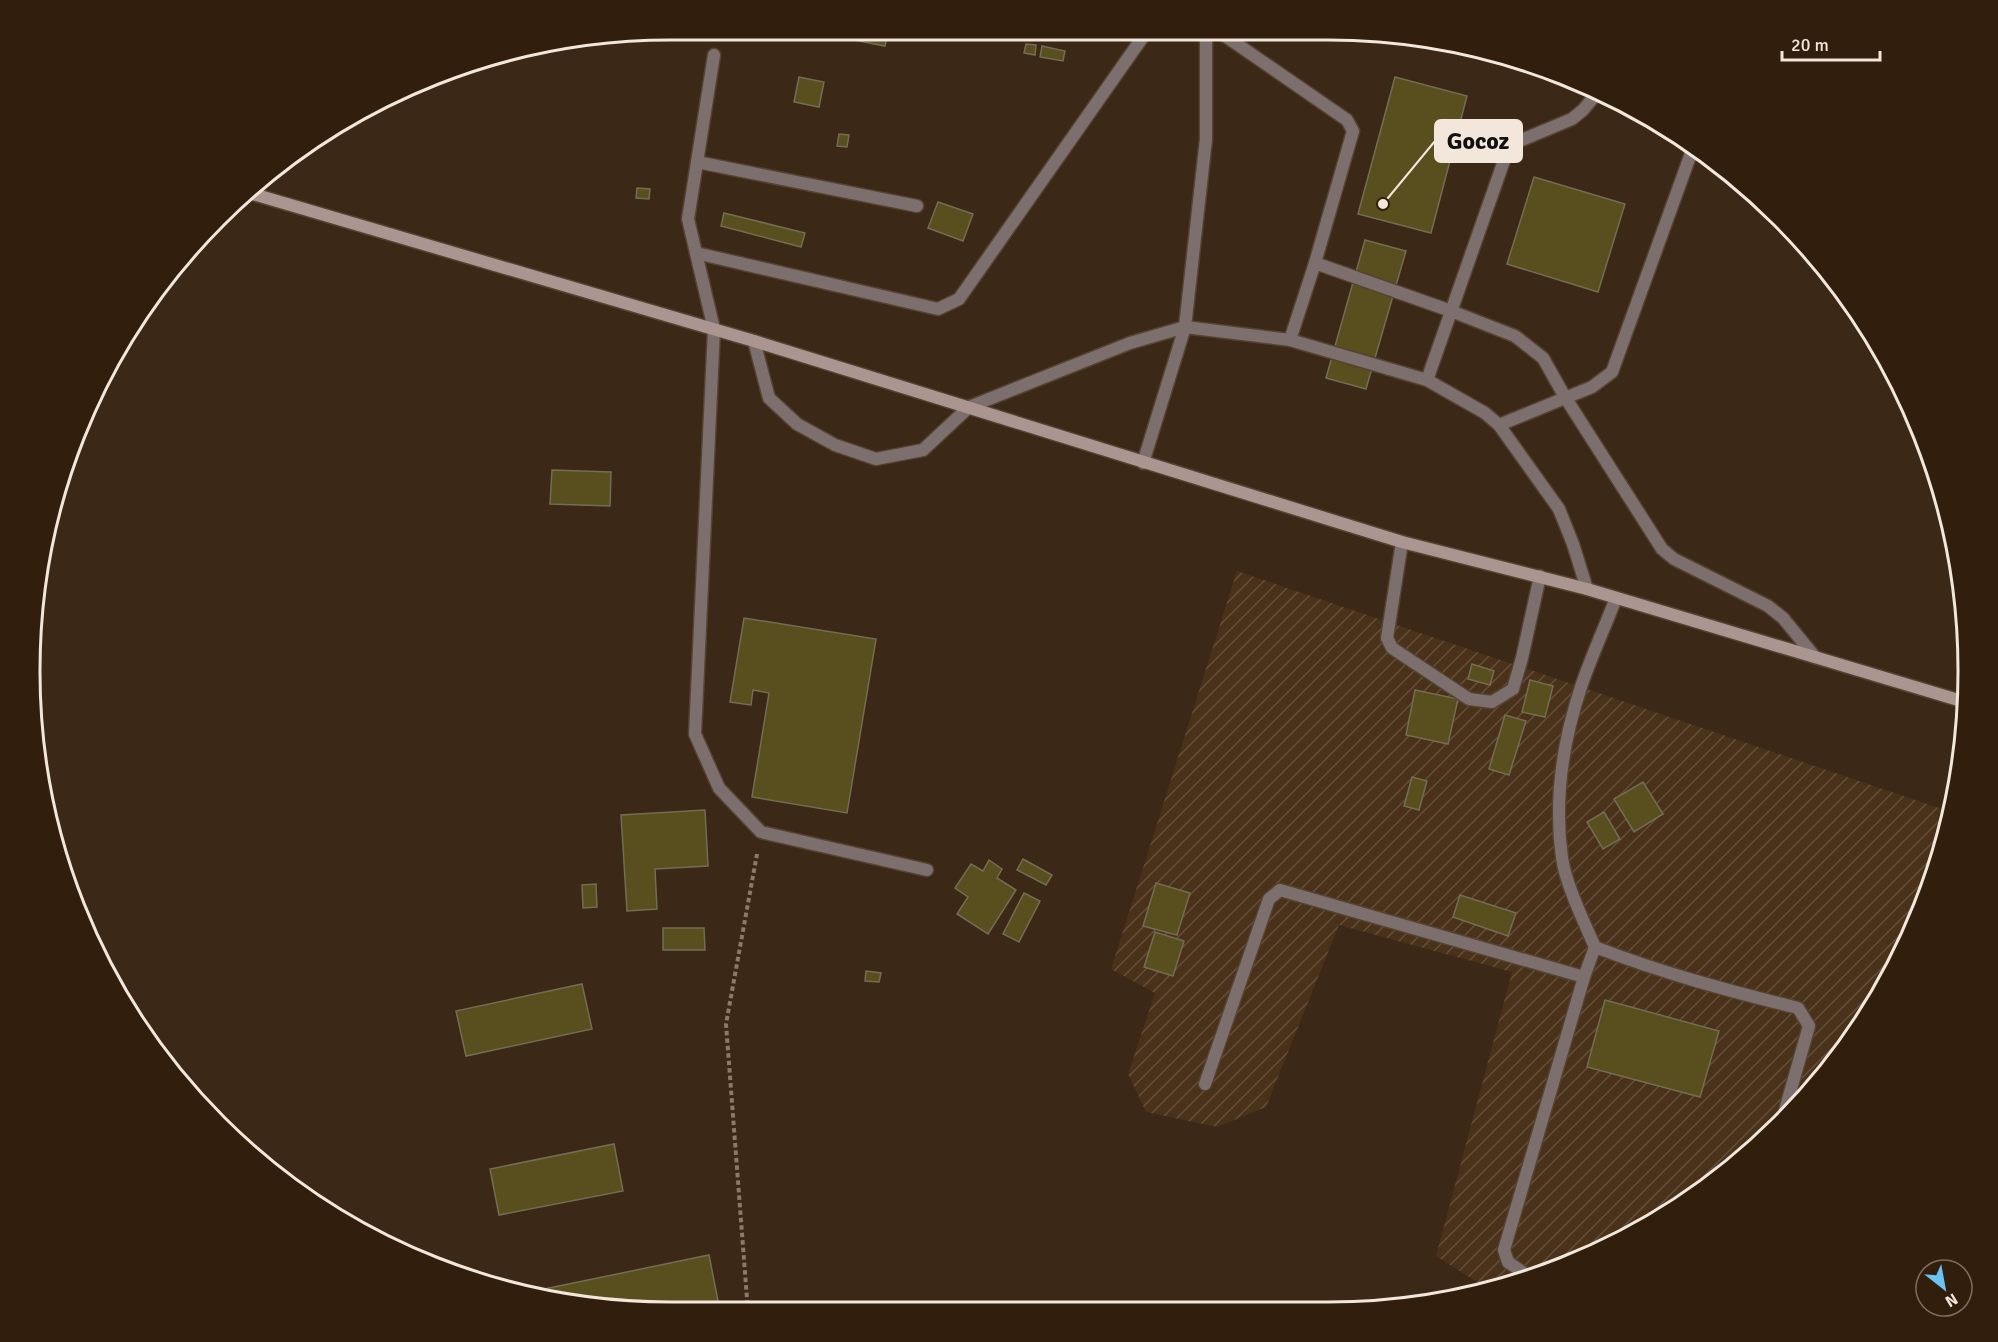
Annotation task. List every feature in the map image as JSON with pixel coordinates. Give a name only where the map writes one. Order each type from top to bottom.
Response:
[{"type":"main road","points":[[257,195],[754,341],[1402,542],[1587,589],[1957,699]]},
{"type":"lane","points":[[696,253],[938,309],[960,299],[1141,40]]},
{"type":"lane","points":[[1143,463],[1185,327],[1206,140],[1206,40]]},
{"type":"lane","points":[[1231,40],[1347,120],[1353,131],[1290,340]]},
{"type":"lane","points":[[714,55],[688,219],[714,329],[695,734],[719,788],[761,832],[927,870]]},
{"type":"lane","points":[[1427,380],[1506,155],[1516,142],[1572,119],[1592,99]]},
{"type":"lane","points":[[1499,425],[1592,387],[1612,372],[1690,156]]},
{"type":"lane","points":[[697,162],[917,206]]},
{"type":"lane","points":[[1315,263],[1515,336],[1543,358],[1565,397],[1662,549],[1674,559],[1768,606],[1782,618],[1815,657]]},
{"type":"lane","points":[[754,341],[769,398],[806,430],[835,445],[876,459],[923,450],[969,407],[1130,343],[1185,327],[1290,340],[1427,380],[1485,413],[1499,425],[1559,509],[1587,589]]},
{"type":"lane","points":[[1402,542],[1387,638],[1392,648],[1469,699],[1492,702],[1513,689],[1540,576]]},
{"type":"lane","points":[[1521,1271],[1508,1262],[1504,1250],[1584,977],[1595,947],[1562,859],[1559,805],[1566,741],[1581,686],[1617,598]]},
{"type":"lane","points":[[1205,1084],[1269,899],[1280,890],[1584,977]]},
{"type":"lane","points":[[1595,947],[1640,965],[1798,1008],[1809,1026],[1787,1102]]},
{"type":"path","points":[[747,1302],[726,1023],[761,832]]},
{"type":"shaded area","points":[[1237,571],[1942,809],[1924,874],[1910,912],[1873,986],[1827,1055],[1773,1117],[1711,1171],[1642,1217],[1568,1254],[1478,1283],[1436,1256],[1512,972],[1339,925],[1266,1107],[1217,1127],[1146,1112],[1128,1074],[1155,993],[1111,969]]},
{"type":"building","points":[[854,40],[886,40],[885,46]]},
{"type":"building","points":[[1026,44],[1036,45],[1035,55],[1024,53]]},
{"type":"building","points":[[1042,46],[1065,51],[1063,61],[1040,57]]},
{"type":"building","points":[[799,77],[824,82],[819,107],[794,102]]},
{"type":"building","points":[[1395,77],[1467,96],[1431,233],[1358,214]]},
{"type":"building","points":[[839,134],[849,135],[847,147],[837,146]]},
{"type":"building","points":[[1534,177],[1625,204],[1598,292],[1507,264]]},
{"type":"building","points":[[637,188],[650,189],[649,199],[636,198]]},
{"type":"building","points":[[938,202],[973,214],[963,241],[928,228]]},
{"type":"building","points":[[724,213],[805,233],[801,247],[721,226]]},
{"type":"building","points":[[1365,240],[1406,251],[1366,389],[1326,378]]},
{"type":"building","points":[[552,470],[611,472],[610,506],[550,504]]},
{"type":"building","points":[[744,618],[876,639],[847,813],[752,797],[769,693],[753,690],[751,705],[730,702]]},
{"type":"building","points":[[1472,664],[1494,671],[1490,685],[1468,679]]},
{"type":"building","points":[[1530,680],[1553,686],[1545,717],[1522,712]]},
{"type":"building","points":[[1415,690],[1458,699],[1448,744],[1406,735]]},
{"type":"building","points":[[1505,715],[1526,721],[1509,775],[1489,769]]},
{"type":"building","points":[[1412,777],[1427,781],[1419,810],[1404,806]]},
{"type":"building","points":[[1643,782],[1663,814],[1634,832],[1614,799]]},
{"type":"building","points":[[705,810],[708,866],[655,869],[657,909],[627,911],[621,815]]},
{"type":"building","points":[[1604,812],[1620,839],[1603,849],[1587,822]]},
{"type":"building","points":[[1023,859],[1052,875],[1046,885],[1017,870]]},
{"type":"building","points":[[989,860],[1002,869],[997,878],[1016,890],[988,934],[957,914],[968,897],[955,888],[971,864],[983,871]]},
{"type":"building","points":[[1156,883],[1190,893],[1177,935],[1143,926]]},
{"type":"building","points":[[596,884],[597,907],[583,908],[582,885]]},
{"type":"building","points":[[1024,893],[1040,901],[1019,942],[1003,934]]},
{"type":"building","points":[[1460,895],[1516,913],[1508,936],[1453,917]]},
{"type":"building","points":[[663,928],[704,928],[705,950],[663,950]]},
{"type":"building","points":[[1155,932],[1184,941],[1173,976],[1144,967]]},
{"type":"building","points":[[866,971],[881,973],[879,982],[865,981]]},
{"type":"building","points":[[582,984],[592,1029],[466,1056],[456,1011]]},
{"type":"building","points":[[1605,1000],[1719,1031],[1700,1097],[1587,1067]]},
{"type":"building","points":[[614,1144],[623,1191],[499,1215],[490,1169]]},
{"type":"building","points":[[709,1255],[718,1302],[630,1300],[546,1289]]},
{"type":"place","name":"Gocoz","points":[[1383,204]]}]
